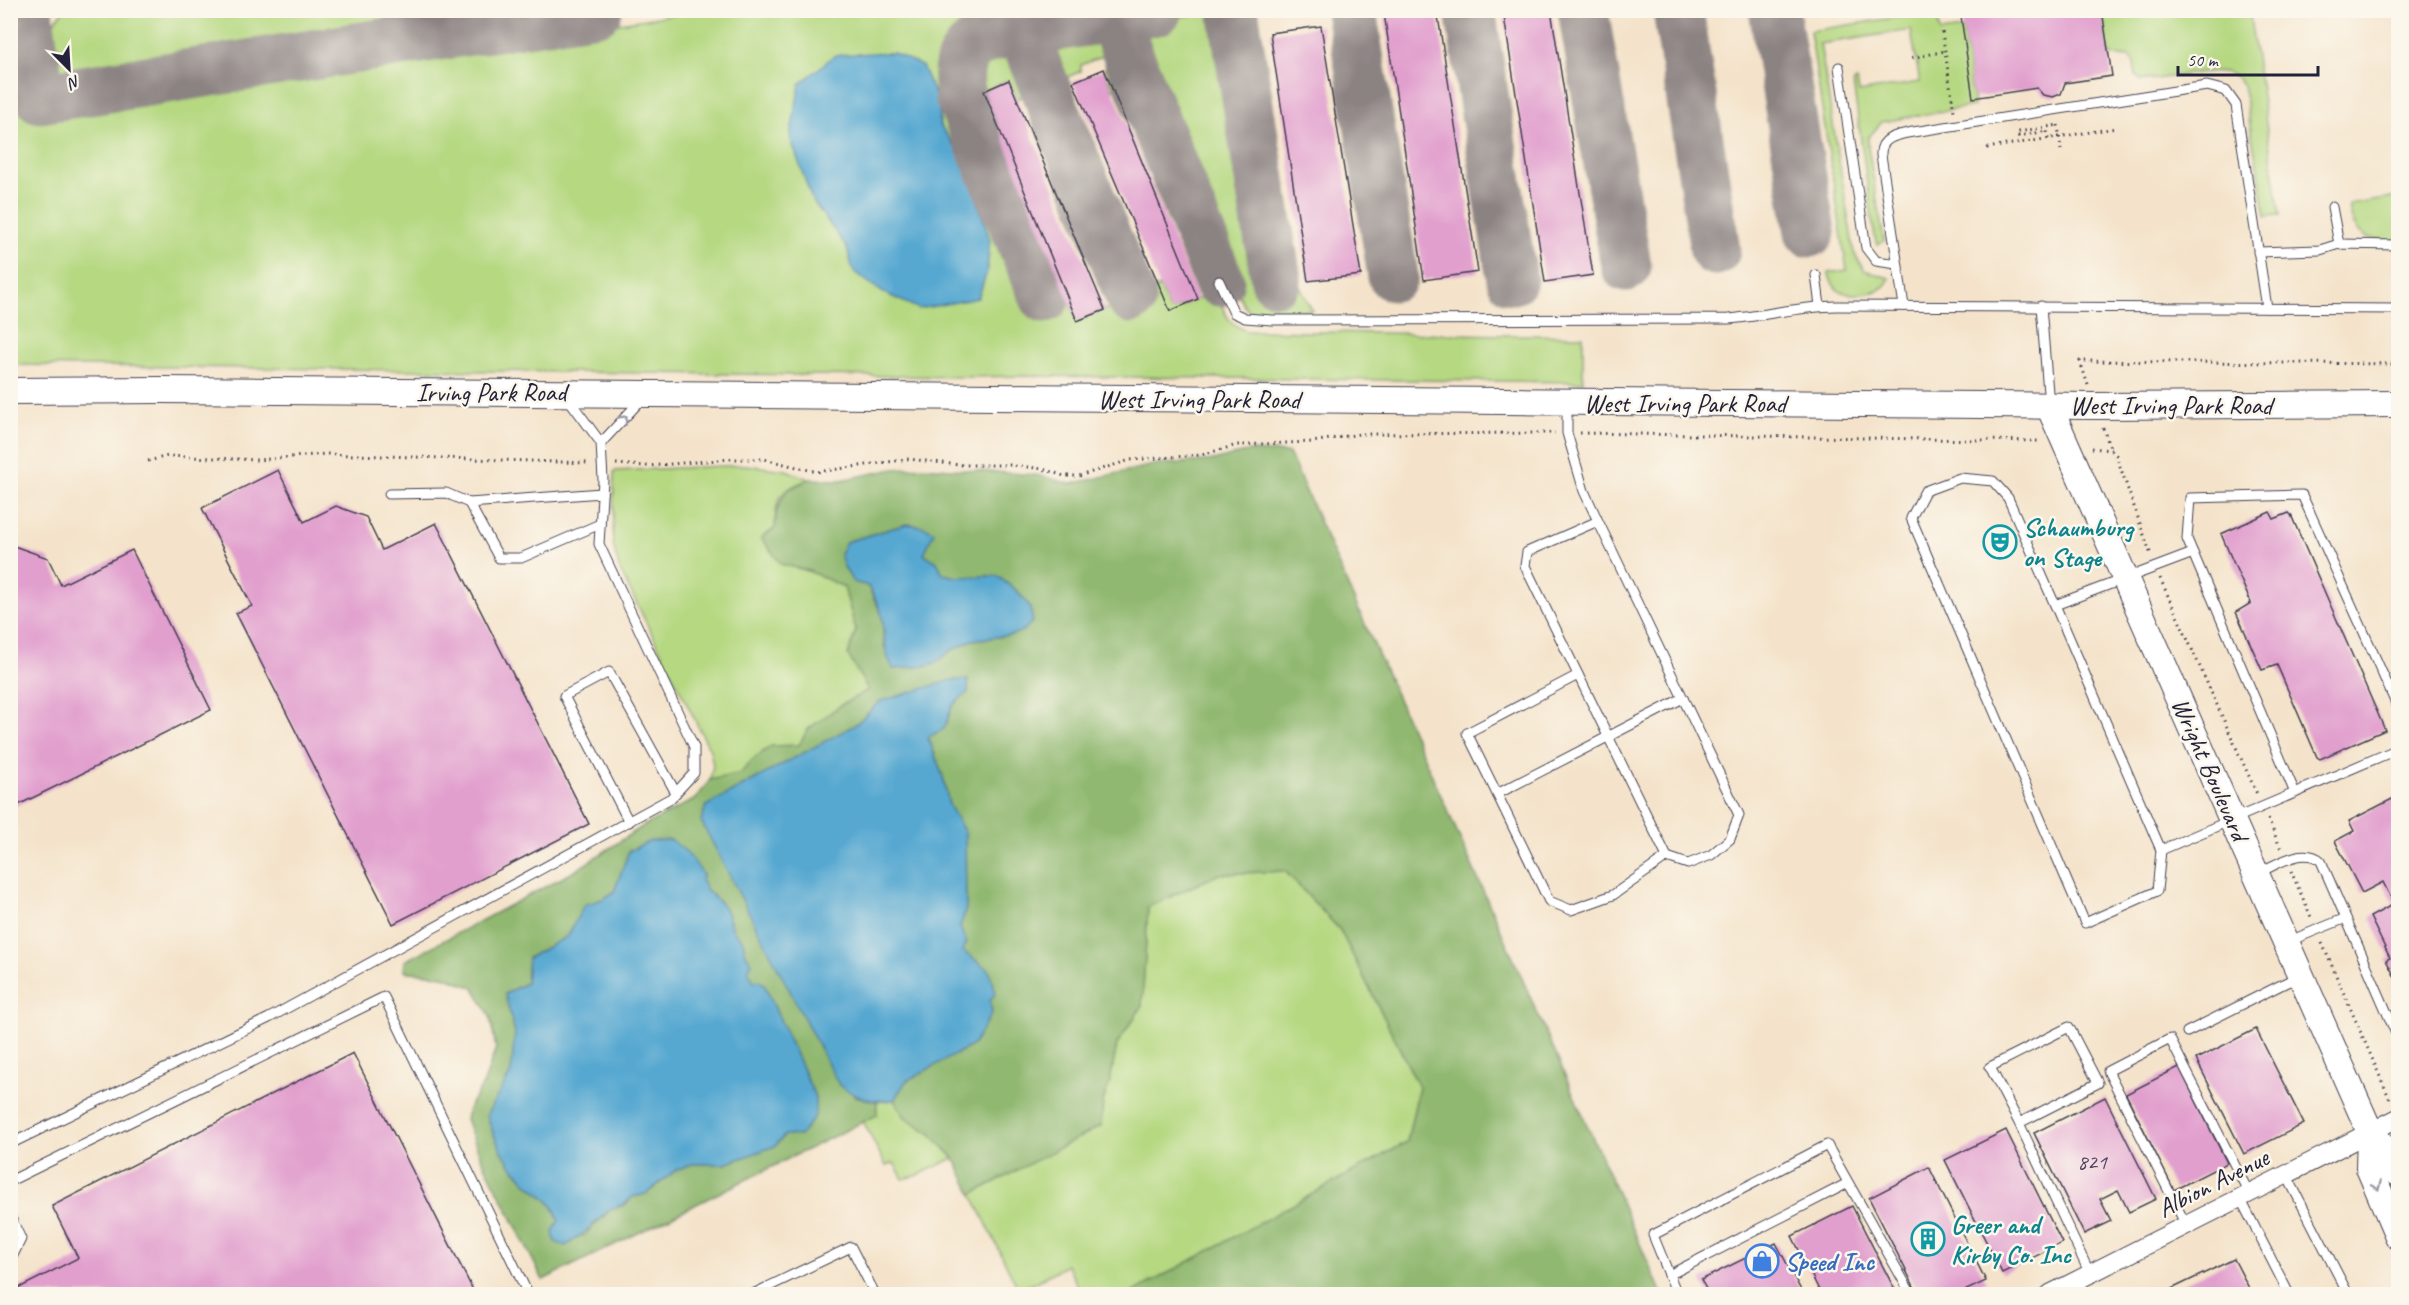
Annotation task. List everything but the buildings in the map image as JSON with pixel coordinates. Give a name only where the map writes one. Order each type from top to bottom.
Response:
[{"type":"main road","name":"Irving Park Road","points":[[10,391],[174,390],[972,397]]},
{"type":"main road","name":"West Irving Park Road","points":[[972,397],[2049,406],[2398,404]]},
{"type":"main road","name":"Wright Boulevard","points":[[2049,406],[2370,1132],[2390,1154],[2398,1173]]},
{"type":"main road","name":"Wright Boulevard","points":[[2370,1132],[2369,1168],[2398,1236]]},
{"type":"street","name":"Albion Avenue","points":[[2050,1294],[2398,1118]]},
{"type":"lane","points":[[1839,67],[1866,248],[1872,258],[1878,262],[1897,264]]},
{"type":"lane","points":[[1904,306],[1881,155],[1881,147],[1889,139],[1913,132],[2198,86],[2222,89],[2231,95],[2236,103],[2267,308]]},
{"type":"lane","points":[[2332,207],[2339,244]]},
{"type":"lane","points":[[2258,252],[2320,250],[2339,244],[2398,245]]},
{"type":"lane","points":[[1816,275],[1820,306]]},
{"type":"lane","points":[[1220,281],[1234,313],[1245,318],[1272,321],[1728,319],[1820,306],[2398,309]]},
{"type":"lane","points":[[2041,306],[2049,406]]},
{"type":"lane","points":[[10,1144],[268,1018],[671,798],[694,773],[694,747],[599,544],[602,494],[600,443],[586,420],[564,393]]},
{"type":"lane","points":[[600,443],[647,394]]},
{"type":"lane","points":[[1567,402],[1568,433],[1584,491],[1739,815],[1730,839],[1711,855],[1688,864],[1667,857],[1525,566],[1527,552],[1598,521]]},
{"type":"lane","points":[[1960,478],[1993,481],[2008,498],[2161,850],[2157,891],[2085,923],[1911,518],[1925,491],[1960,478]]},
{"type":"lane","points":[[388,494],[446,493],[469,503],[602,494]]},
{"type":"lane","points":[[2295,793],[2187,539],[2190,498],[2302,495],[2398,708]]},
{"type":"lane","points":[[469,503],[500,558],[521,558],[600,524]]},
{"type":"lane","points":[[2055,605],[2193,553]]},
{"type":"lane","points":[[629,822],[564,696],[609,672],[676,793]]},
{"type":"lane","points":[[1578,675],[1467,733],[1549,901],[1571,910],[1613,895],[1667,857]]},
{"type":"lane","points":[[1497,794],[1683,698]]},
{"type":"lane","points":[[2161,850],[2398,749]]},
{"type":"lane","points":[[2256,874],[2302,855],[2314,855],[2321,861],[2398,1038]]},
{"type":"lane","points":[[2286,942],[2346,918]]},
{"type":"lane","points":[[2187,1032],[2301,975]]},
{"type":"lane","points":[[10,1181],[384,997],[528,1294]]},
{"type":"lane","points":[[2019,1123],[2098,1083],[2068,1027],[1990,1067],[2090,1274]]},
{"type":"lane","points":[[2186,1225],[2108,1071],[2170,1039],[2289,1294]]},
{"type":"lane","points":[[1677,1294],[1653,1235],[1827,1145],[1911,1294]]},
{"type":"lane","points":[[2286,1174],[2348,1294]]},
{"type":"lane","points":[[1669,1275],[1848,1183]]},
{"type":"lane","points":[[10,1216],[21,1239],[10,1261]]},
{"type":"lane","points":[[753,1294],[851,1246],[875,1294]]},
{"type":"path","points":[[1942,32],[1954,111]]},
{"type":"path","points":[[1912,58],[1945,51]]},
{"type":"path","points":[[2048,139],[2047,131],[2018,136],[2018,132],[2058,126],[2061,150]]},
{"type":"path","points":[[1987,148],[2116,128]]},
{"type":"path","points":[[2080,361],[2398,364]]},
{"type":"path","points":[[148,460],[168,456],[190,456],[258,460],[326,454],[646,466],[730,459],[764,459],[818,472],[909,459],[960,465],[1012,465],[1043,469],[1064,476],[1079,476],[1130,460],[1201,455],[1238,446],[1313,442],[1359,434],[1404,432],[2030,440]]},
{"type":"path","points":[[2111,450],[2116,454],[2156,567],[2398,1118]]},
{"type":"green space","points":[[64,10],[483,11],[73,74],[56,68],[47,45],[49,31]]},
{"type":"green space","points":[[697,11],[1052,11],[1007,18],[979,26],[958,37],[949,51],[944,74],[964,162],[1037,313],[1069,302],[1077,321],[1160,287],[1170,311],[1216,291],[1230,320],[1247,331],[1583,336],[1583,382],[11,365],[10,15],[27,115]]},
{"type":"green space","points":[[1936,11],[1940,32],[1963,29],[1974,106],[1882,122],[1868,138],[1884,241],[1878,245],[1874,232],[1853,82],[1857,81],[1859,92],[1920,82],[1911,30],[1820,44],[1854,253],[1864,270],[1889,278],[1882,288],[1875,291],[1859,294],[1843,292],[1835,287],[1828,273],[1847,270],[1810,31]]},
{"type":"green space","points":[[2102,11],[2249,11],[2280,215],[2266,216],[2241,82],[2230,73],[2215,71],[2141,80],[2136,76],[2134,63],[2130,57],[2109,55]]},
{"type":"green space","points":[[1197,14],[1209,15],[1222,43],[1259,289],[1297,281],[1312,310],[1249,311],[1244,306],[1132,40],[1135,30],[1142,24]]},
{"type":"green space","points":[[1101,30],[1118,52],[1122,62],[1125,81],[1121,87],[1112,89],[1104,69],[1107,65],[1103,56],[1081,65],[1081,71],[1059,81],[1049,74],[1042,59],[1047,42],[1069,34]]},
{"type":"green space","points":[[1010,45],[1022,60],[1034,90],[1017,99],[1009,80],[984,91],[986,99],[976,104],[968,80],[973,56],[990,47]]},
{"type":"green space","points":[[2398,197],[2398,241],[2370,238],[2358,230],[2351,216],[2349,205]]},
{"type":"green space","points":[[1249,451],[1289,453],[1662,1294],[1130,1294],[1407,1142],[1419,1087],[1340,930],[1285,871],[1219,874],[1148,907],[1142,1006],[1117,1044],[1110,1081],[1103,1101],[1101,1126],[972,1194],[954,1158],[931,1134],[904,1116],[894,1100],[906,1081],[973,1045],[989,1000],[989,970],[963,951],[966,941],[960,927],[966,909],[965,833],[949,805],[943,777],[928,736],[944,729],[955,700],[968,692],[968,680],[881,701],[855,725],[706,806],[701,821],[855,1096],[877,1102],[877,1115],[543,1280],[480,1155],[466,1119],[469,1107],[484,1083],[496,1048],[490,1016],[474,988],[444,976],[404,971],[405,961],[575,871],[645,825],[696,799],[710,780],[741,773],[752,760],[771,746],[799,745],[808,729],[841,705],[868,690],[848,655],[856,630],[844,587],[809,571],[781,564],[761,538],[775,528],[777,509],[786,491],[809,479],[841,480],[894,469],[923,467],[1037,475],[1071,484],[1153,465],[1217,460]],"holes":[[[907,524],[924,554],[937,562],[943,574],[956,577],[997,576],[1016,590],[1029,605],[1033,621],[1012,635],[972,640],[950,651],[937,662],[925,666],[893,669],[884,645],[882,615],[846,542]],[[629,851],[701,880],[706,889],[725,908],[733,930],[743,941],[745,953],[752,963],[747,970],[754,982],[764,984],[815,1097],[775,1146],[725,1164],[692,1164],[676,1170],[646,1194],[632,1197],[627,1204],[610,1210],[584,1236],[553,1232],[559,1220],[555,1212],[547,1200],[529,1185],[505,1156],[496,1140],[487,1114],[511,1073],[515,1033],[505,994],[526,983],[528,958],[568,936],[584,905],[603,899],[614,892]]]},
{"type":"green space","points":[[745,465],[786,470],[809,479],[787,490],[777,505],[775,525],[781,564],[809,571],[844,587],[856,630],[848,655],[869,690],[841,705],[799,745],[701,821],[839,1085],[877,1102],[894,1100],[904,1116],[931,1134],[954,1158],[916,1176],[903,1179],[894,1163],[886,1166],[863,1121],[543,1280],[480,1155],[466,1119],[469,1107],[484,1083],[496,1048],[490,1016],[474,988],[444,976],[404,971],[405,961],[575,871],[645,825],[696,799],[710,780],[713,765],[710,750],[619,568],[613,544],[614,471]]},
{"type":"green space","points":[[1285,871],[1340,930],[1419,1087],[1407,1142],[1130,1294],[1082,1294],[1067,1265],[1019,1291],[972,1194],[1101,1126],[1103,1101],[1110,1081],[1117,1044],[1142,1006],[1148,907],[1219,874]]},
{"type":"water","points":[[894,53],[922,66],[939,105],[940,125],[964,161],[990,239],[987,272],[978,298],[919,309],[882,292],[853,271],[847,248],[812,200],[790,137],[800,84],[835,55]]},
{"type":"water","points":[[907,524],[925,527],[934,532],[924,554],[937,562],[943,574],[956,577],[997,576],[1016,590],[1029,605],[1033,621],[1024,630],[1012,635],[972,640],[950,651],[937,662],[925,666],[893,669],[886,650],[882,617],[878,605],[868,586],[853,582],[844,567],[840,554],[846,542]]},
{"type":"water","points":[[952,680],[968,680],[968,692],[952,706],[944,729],[928,737],[943,777],[949,805],[965,833],[966,909],[960,927],[966,941],[963,951],[989,970],[996,993],[990,1000],[992,1013],[973,1045],[906,1081],[894,1100],[872,1100],[852,1093],[839,1085],[701,821],[706,806],[855,725],[881,701]]},
{"type":"water","points":[[671,840],[696,865],[703,875],[701,880],[706,889],[725,908],[733,930],[743,941],[745,953],[752,963],[748,970],[754,982],[758,980],[764,984],[815,1097],[815,1116],[800,1136],[785,1135],[775,1146],[725,1164],[692,1164],[676,1170],[646,1194],[632,1197],[626,1203],[607,1212],[565,1246],[555,1242],[553,1232],[559,1220],[551,1205],[529,1185],[505,1156],[496,1140],[487,1114],[511,1073],[515,1033],[505,994],[526,983],[528,958],[568,936],[584,905],[603,899],[614,892],[629,851],[650,841]]},
{"type":"taxiway","points":[[27,10],[40,98],[597,10]]},
{"type":"taxiway","points":[[1045,297],[960,96],[959,75],[962,59],[973,46],[991,36],[1157,10]]},
{"type":"taxiway","points":[[1233,10],[1276,280]]},
{"type":"taxiway","points":[[1351,10],[1393,276]]},
{"type":"taxiway","points":[[1470,10],[1512,279]]},
{"type":"taxiway","points":[[1583,10],[1626,266]]},
{"type":"taxiway","points":[[1678,10],[1715,250]]},
{"type":"taxiway","points":[[1774,10],[1810,232]]},
{"type":"taxiway","points":[[1113,17],[1219,281]]},
{"type":"taxiway","points":[[1022,31],[1131,298]]},
{"type":"place","name":"Schaumburg on Stage","points":[[2000,542]]},
{"type":"place","name":"Greer and Kirby Co. Inc","points":[[1928,1239]]},
{"type":"place","name":"Speed Inc","points":[[1762,1261]]}]
